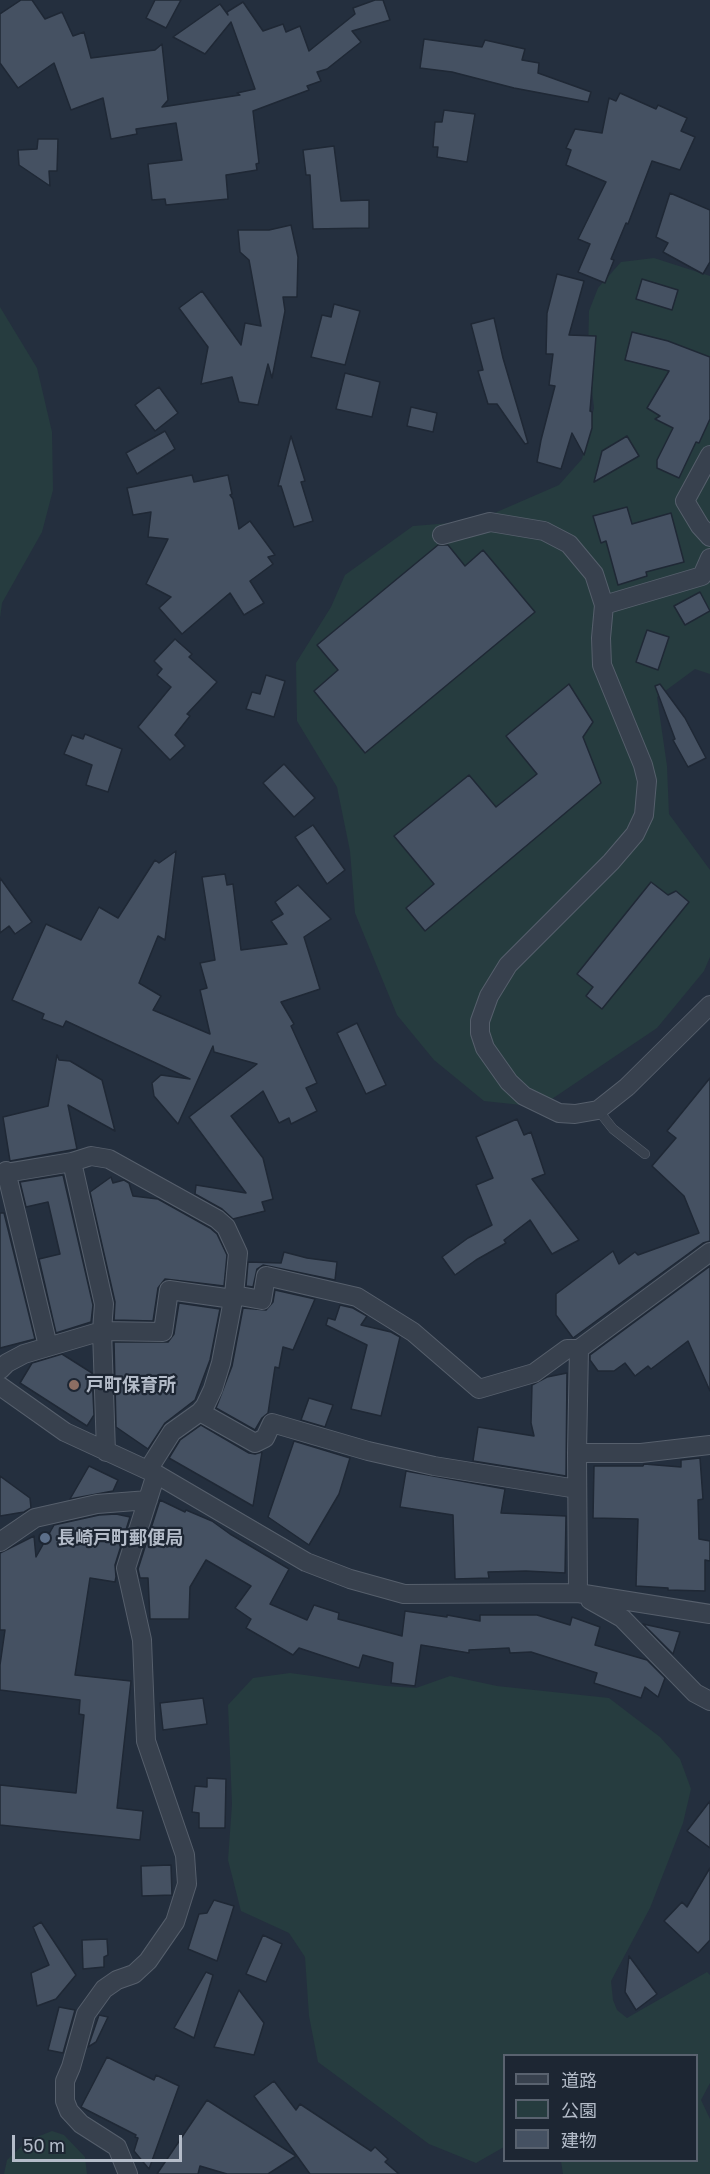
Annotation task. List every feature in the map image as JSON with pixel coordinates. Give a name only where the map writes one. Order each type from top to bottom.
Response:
[{"type":"street","points":[[710,455],[685,501],[700,526],[710,537]]},
{"type":"street","points":[[442,535],[490,522],[544,531],[569,544],[594,574],[604,605],[601,638],[602,665],[647,781],[644,815],[635,834],[611,862],[508,965],[489,996],[480,1021],[480,1034],[485,1048],[509,1082],[524,1096],[559,1113],[575,1114],[598,1110],[634,1081],[710,1005]]},
{"type":"street","points":[[604,605],[702,576],[710,558]]},
{"type":"street","points":[[48,1346],[3,1172],[72,1162],[91,1155],[109,1159],[217,1219],[226,1227],[238,1254],[233,1297],[218,1372],[213,1389],[200,1412],[172,1432],[152,1472],[148,1500],[126,1568],[142,1640],[146,1742],[185,1855],[187,1884],[175,1922],[148,1960],[134,1974],[117,1980],[104,1989],[86,2014],[65,2081],[65,2101],[69,2110],[81,2124],[117,2147],[128,2174]]},
{"type":"street","points":[[72,1162],[104,1304],[102,1331],[106,1452]]},
{"type":"street","points":[[0,1370],[7,1363],[24,1354],[102,1331],[163,1332],[170,1290],[262,1300],[266,1276],[357,1297],[413,1332],[479,1389],[534,1373],[567,1349],[579,1349],[710,1252]]},
{"type":"street","points":[[578,1593],[579,1349]]},
{"type":"street","points":[[0,1386],[65,1432],[152,1472],[306,1562],[350,1579],[404,1594],[578,1593],[710,1614]]},
{"type":"street","points":[[200,1412],[255,1443],[265,1438],[273,1423],[368,1451],[434,1466],[577,1489]]},
{"type":"street","points":[[577,1453],[641,1453],[710,1445]]},
{"type":"street","points":[[0,1542],[35,1518],[97,1504],[148,1500]]},
{"type":"street","points":[[578,1593],[621,1618],[695,1693],[710,1701]]},
{"type":"lane","points":[[598,1110],[613,1129],[645,1154]]},
{"type":"green space","points":[[654,258],[710,276],[710,674],[695,669],[657,697],[667,766],[669,814],[710,870],[710,957],[704,971],[657,1028],[540,1107],[484,1101],[434,1060],[397,1015],[355,913],[350,851],[337,787],[297,721],[296,663],[331,607],[345,575],[413,526],[476,521],[559,485],[582,459],[594,408],[588,354],[589,311],[598,288],[621,262]]},
{"type":"green space","points":[[0,307],[37,368],[52,432],[53,490],[42,532],[2,603],[0,618]]},
{"type":"green space","points":[[290,1673],[416,1688],[450,1676],[497,1686],[609,1698],[660,1737],[680,1759],[691,1789],[683,1823],[650,1908],[611,1981],[613,2000],[617,2010],[627,2018],[707,1972],[710,1975],[710,2083],[701,2100],[710,2119],[710,2174],[563,2174],[561,2162],[698,2162],[698,2054],[503,2054],[503,2148],[476,2163],[429,2144],[318,2062],[309,2016],[305,1957],[289,1933],[241,1911],[228,1860],[232,1804],[228,1705],[253,1678]]},
{"type":"green space","points":[[52,2131],[64,2135],[85,2157],[87,2174],[4,2174],[7,2160],[27,2141]]},
{"type":"building","points":[[21,0],[32,0],[45,19],[62,12],[73,36],[84,32],[91,58],[155,50],[162,44],[168,100],[162,107],[240,95],[237,93],[255,89],[231,22],[205,54],[173,37],[220,4],[228,15],[227,12],[243,2],[263,31],[283,24],[286,32],[300,26],[309,51],[355,14],[353,8],[375,0],[383,0],[390,20],[352,31],[361,42],[327,69],[317,72],[321,81],[307,86],[309,90],[253,111],[259,163],[256,164],[257,170],[226,175],[228,199],[166,205],[165,199],[152,200],[148,164],[182,160],[176,123],[136,129],[137,134],[111,139],[103,98],[71,110],[54,63],[18,88],[0,63],[0,14]]},
{"type":"building","points":[[155,0],[181,0],[166,28],[146,18]]},
{"type":"building","points":[[424,39],[482,47],[485,40],[525,49],[522,60],[539,63],[538,73],[591,92],[588,102],[514,88],[452,72],[420,68]]},
{"type":"building","points":[[620,93],[656,109],[658,105],[687,118],[681,131],[695,137],[680,170],[652,161],[628,224],[626,223],[611,259],[614,260],[605,283],[578,272],[590,244],[578,239],[606,182],[566,165],[571,150],[566,148],[575,129],[602,133],[609,98],[616,101]]},
{"type":"building","points":[[444,110],[475,114],[467,162],[437,157],[438,147],[433,147],[435,122],[442,122]]},
{"type":"building","points":[[38,139],[58,139],[57,171],[49,171],[50,186],[19,165],[18,150],[37,149]]},
{"type":"building","points":[[334,146],[341,201],[369,200],[369,228],[313,229],[310,175],[306,175],[303,150]]},
{"type":"building","points":[[670,193],[710,210],[710,262],[703,274],[663,252],[668,243],[656,237]]},
{"type":"building","points":[[291,225],[298,257],[297,297],[283,297],[285,311],[272,378],[268,364],[258,405],[239,402],[232,377],[201,384],[208,347],[179,308],[202,291],[241,345],[245,323],[261,326],[249,260],[240,252],[238,230],[269,230]]},
{"type":"building","points":[[557,274],[584,281],[569,335],[596,336],[590,411],[592,412],[592,428],[584,455],[572,433],[561,469],[537,462],[555,386],[549,385],[553,354],[546,354],[547,313]]},
{"type":"building","points":[[642,279],[678,290],[672,310],[636,299]]},
{"type":"building","points":[[334,304],[360,311],[345,365],[311,357],[322,315],[331,317]]},
{"type":"building","points":[[494,318],[503,358],[528,443],[525,444],[497,404],[488,404],[478,371],[483,370],[471,324]]},
{"type":"building","points":[[632,332],[668,341],[710,357],[710,419],[679,478],[657,468],[657,460],[673,428],[655,419],[660,416],[647,408],[669,371],[625,360]]},
{"type":"building","points":[[345,373],[380,382],[372,417],[336,409]]},
{"type":"building","points":[[159,387],[178,413],[155,431],[135,405]]},
{"type":"building","points":[[411,407],[437,413],[433,432],[407,426]]},
{"type":"building","points":[[165,431],[175,449],[137,474],[126,453]]},
{"type":"building","points":[[291,436],[305,481],[301,482],[313,521],[294,527],[281,486],[278,486]]},
{"type":"building","points":[[627,436],[639,456],[594,482],[602,451]]},
{"type":"building","points":[[192,475],[194,482],[228,475],[232,494],[230,495],[233,499],[239,529],[250,521],[275,555],[268,557],[273,564],[250,581],[264,603],[244,615],[230,593],[182,634],[159,608],[171,597],[146,584],[168,539],[148,537],[151,512],[133,515],[127,488]]},
{"type":"building","points":[[627,507],[632,524],[671,513],[684,562],[646,572],[647,576],[618,585],[606,541],[601,543],[593,516]]},
{"type":"building","points":[[438,545],[448,545],[465,566],[483,550],[535,612],[365,753],[314,691],[338,670],[317,645]]},
{"type":"building","points":[[700,592],[710,611],[685,625],[674,606]]},
{"type":"building","points":[[647,630],[669,637],[658,670],[636,662]]},
{"type":"building","points":[[175,639],[192,654],[189,657],[217,682],[187,714],[190,716],[175,735],[185,746],[170,760],[138,727],[171,687],[157,675],[162,669],[154,661]]},
{"type":"building","points":[[266,675],[285,681],[274,717],[246,709],[252,692],[260,694]]},
{"type":"building","points":[[569,684],[593,722],[583,737],[601,783],[425,931],[406,908],[434,884],[394,836],[469,775],[496,807],[537,774],[506,736]]},
{"type":"building","points":[[660,684],[685,718],[706,758],[688,767],[673,740],[675,739],[655,686]]},
{"type":"building","points":[[85,734],[122,749],[108,792],[86,785],[92,765],[64,754],[72,735],[83,739]]},
{"type":"building","points":[[284,764],[315,798],[294,817],[263,783]]},
{"type":"building","points":[[313,825],[345,870],[327,884],[295,837]]},
{"type":"building","points":[[176,851],[165,940],[158,936],[139,983],[161,996],[153,1010],[210,1034],[200,990],[207,988],[200,963],[215,960],[202,877],[225,874],[227,885],[233,884],[241,950],[287,944],[271,921],[283,914],[275,902],[298,885],[331,919],[304,937],[320,989],[281,1002],[294,1024],[291,1026],[317,1083],[306,1088],[317,1111],[291,1124],[289,1118],[279,1123],[263,1091],[231,1116],[263,1158],[273,1199],[262,1202],[265,1211],[233,1219],[222,1209],[195,1194],[196,1185],[246,1193],[189,1117],[257,1064],[214,1052],[213,1046],[178,1124],[154,1096],[152,1083],[161,1075],[190,1079],[66,1021],[63,1027],[42,1019],[44,1014],[12,1000],[46,924],[81,940],[99,907],[118,918],[155,860],[159,863]]},
{"type":"building","points":[[0,878],[32,922],[15,934],[9,926],[0,933]]},
{"type":"building","points":[[651,882],[668,895],[676,891],[689,902],[602,1009],[586,996],[593,987],[577,974]]},
{"type":"building","points":[[357,1023],[386,1085],[366,1094],[337,1033]]},
{"type":"building","points":[[57,1055],[59,1060],[70,1061],[102,1080],[115,1131],[68,1105],[77,1149],[10,1161],[3,1117],[48,1106]]},
{"type":"building","points":[[710,1078],[710,1241],[703,1243],[573,1338],[556,1315],[556,1294],[613,1251],[619,1264],[635,1252],[638,1255],[699,1233],[684,1196],[652,1166],[676,1138],[667,1131]]},
{"type":"building","points":[[517,1119],[524,1135],[531,1132],[545,1174],[532,1179],[579,1240],[552,1254],[530,1220],[504,1240],[506,1243],[455,1275],[442,1257],[468,1238],[492,1225],[476,1185],[493,1178],[476,1137]]},
{"type":"building","points":[[63,1175],[93,1305],[91,1322],[56,1333],[39,1259],[60,1254],[48,1202],[26,1207],[20,1182]]},
{"type":"building","points":[[111,1177],[113,1183],[124,1180],[129,1183],[133,1196],[158,1199],[217,1234],[227,1255],[224,1286],[165,1279],[158,1288],[153,1321],[114,1320],[115,1302],[90,1192]]},
{"type":"building","points":[[0,1213],[4,1213],[35,1339],[0,1348]]},
{"type":"building","points":[[284,1252],[337,1262],[335,1280],[263,1265],[257,1269],[253,1287],[246,1286],[248,1262],[281,1263]]},
{"type":"building","points":[[710,1266],[710,1391],[688,1341],[651,1369],[648,1366],[635,1376],[625,1363],[614,1371],[598,1371],[590,1360],[590,1355]]},
{"type":"building","points":[[275,1290],[315,1299],[293,1350],[283,1347],[279,1368],[275,1367],[268,1413],[255,1430],[216,1408],[232,1366],[243,1308],[266,1310],[273,1302]]},
{"type":"building","points":[[179,1303],[220,1309],[210,1360],[195,1400],[165,1423],[148,1449],[116,1427],[114,1342],[168,1342],[174,1334]]},
{"type":"building","points":[[340,1305],[353,1308],[367,1316],[361,1325],[391,1332],[400,1337],[381,1416],[351,1409],[367,1345],[326,1325],[328,1318],[335,1320]]},
{"type":"building","points":[[62,1354],[92,1373],[94,1415],[87,1426],[20,1383],[32,1363]]},
{"type":"building","points":[[567,1373],[566,1476],[473,1461],[478,1427],[534,1436],[531,1423],[532,1385],[547,1377]]},
{"type":"building","points":[[309,1398],[333,1405],[325,1427],[301,1420]]},
{"type":"building","points":[[201,1425],[249,1453],[262,1452],[253,1506],[169,1458],[180,1440]]},
{"type":"building","points":[[294,1441],[350,1458],[339,1494],[309,1545],[268,1517]]},
{"type":"building","points":[[700,1458],[703,1499],[698,1500],[699,1539],[710,1541],[710,1561],[705,1560],[705,1591],[636,1586],[638,1519],[593,1518],[594,1466],[643,1466],[644,1464],[681,1467],[681,1460]]},
{"type":"building","points":[[89,1466],[118,1480],[113,1491],[70,1499]]},
{"type":"building","points":[[406,1471],[505,1489],[501,1513],[566,1516],[565,1573],[488,1572],[489,1578],[455,1579],[453,1515],[400,1507]]},
{"type":"building","points":[[0,1476],[30,1498],[31,1508],[24,1512],[0,1516]]},
{"type":"building","points":[[160,1500],[212,1521],[289,1569],[270,1604],[307,1620],[314,1605],[339,1613],[338,1619],[402,1636],[405,1611],[480,1621],[480,1615],[537,1615],[570,1625],[572,1617],[600,1627],[595,1645],[647,1660],[665,1678],[658,1697],[645,1687],[641,1698],[594,1683],[597,1673],[531,1652],[510,1653],[509,1648],[469,1650],[469,1653],[421,1645],[415,1686],[391,1683],[393,1663],[363,1655],[359,1668],[299,1648],[293,1655],[246,1628],[251,1619],[235,1608],[251,1586],[206,1560],[190,1587],[189,1619],[150,1619],[148,1578],[140,1578],[138,1569]]},
{"type":"building","points":[[116,1514],[130,1517],[115,1565],[115,1582],[90,1578],[75,1675],[131,1681],[117,1808],[143,1811],[140,1840],[0,1825],[0,1785],[76,1793],[84,1715],[79,1714],[80,1700],[0,1690],[0,1665],[5,1630],[0,1630],[0,1553],[34,1536],[36,1557],[54,1525],[99,1515]]},
{"type":"building","points":[[643,1624],[680,1632],[673,1654]]},
{"type":"building","points":[[203,1698],[207,1724],[163,1730],[160,1703]]},
{"type":"building","points":[[207,1778],[226,1779],[225,1828],[199,1828],[199,1813],[192,1812],[195,1786],[207,1787]]},
{"type":"building","points":[[710,1801],[710,1848],[687,1831]]},
{"type":"building","points":[[171,1865],[172,1895],[142,1896],[141,1866]]},
{"type":"building","points":[[710,1868],[710,1940],[698,1953],[664,1921],[682,1902],[687,1907]]},
{"type":"building","points":[[214,1900],[234,1906],[217,1961],[188,1949],[199,1914],[207,1913]]},
{"type":"building","points":[[41,1922],[76,1975],[56,1999],[37,2006],[31,1973],[49,1965],[33,1927]]},
{"type":"building","points":[[263,1935],[282,1944],[266,1982],[246,1974]]},
{"type":"building","points":[[107,1939],[108,1955],[104,1957],[104,1967],[83,1969],[82,1940]]},
{"type":"building","points":[[629,1956],[657,1994],[636,2010],[625,1992]]},
{"type":"building","points":[[206,1972],[213,1975],[194,2038],[174,2028]]},
{"type":"building","points":[[239,1990],[264,2023],[254,2055],[214,2047]]},
{"type":"building","points":[[59,2007],[75,2010],[63,2053],[48,2050]]},
{"type":"building","points":[[99,2015],[108,2017],[96,2042],[88,2047]]},
{"type":"building","points":[[107,2057],[154,2080],[156,2075],[179,2086],[149,2169],[134,2151],[138,2138],[135,2137],[136,2135],[81,2107]]},
{"type":"building","points":[[274,2081],[296,2110],[300,2104],[371,2151],[375,2147],[388,2159],[385,2162],[399,2174],[310,2174],[254,2096]]},
{"type":"building","points":[[207,2100],[296,2156],[268,2174],[227,2174],[200,2166],[198,2174],[157,2174]]},
{"type":"place","name":"戸町保育所","points":[[74,1385]]},
{"type":"place","name":"長崎戸町郵便局","points":[[45,1538]]}]
